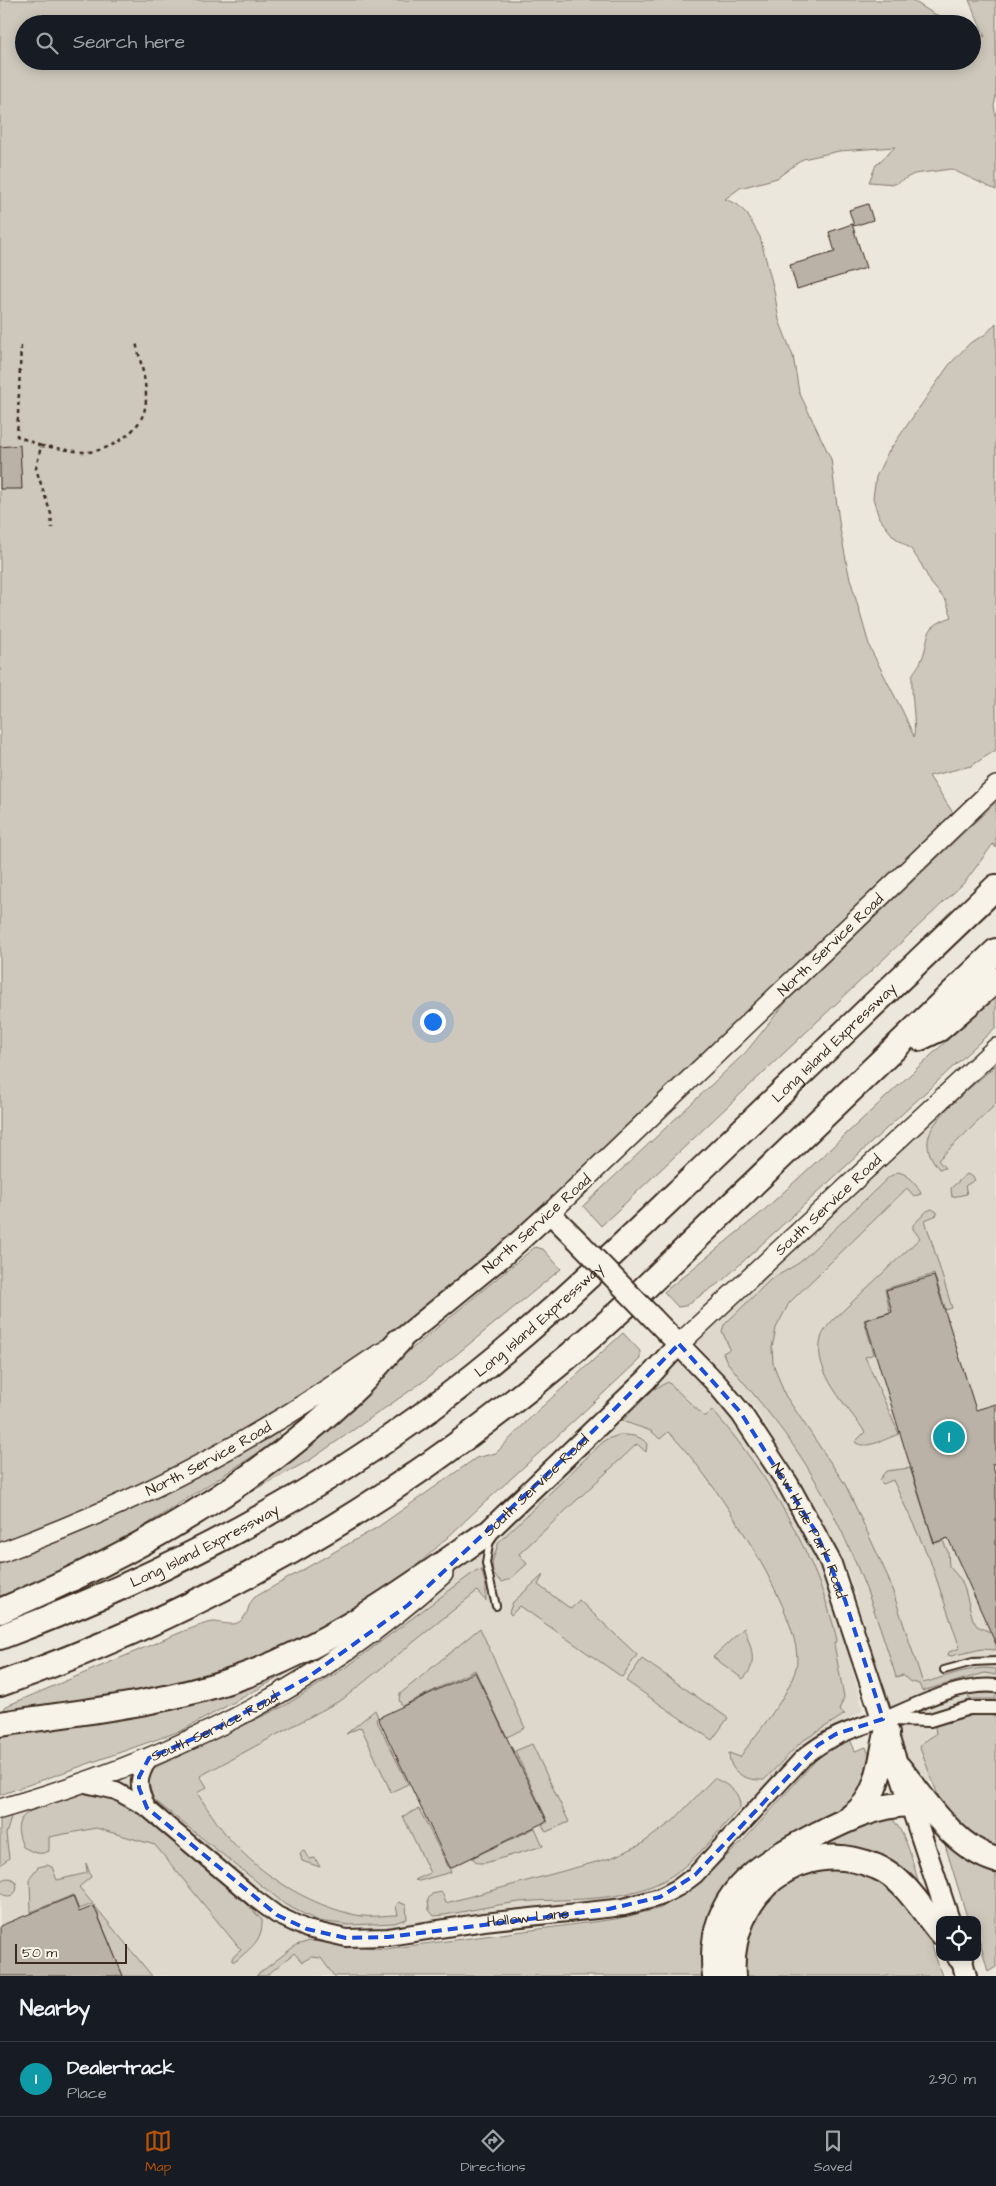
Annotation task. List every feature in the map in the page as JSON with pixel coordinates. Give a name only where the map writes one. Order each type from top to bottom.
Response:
[{"type":"highway","name":"Long Island Expressway","points":[[0,1637],[146,1577],[243,1528],[290,1502],[430,1409],[516,1342],[598,1269],[996,887]]},
{"type":"highway","points":[[0,1684],[134,1633],[231,1586],[326,1532],[463,1441],[589,1339],[996,951]]},
{"type":"highway","points":[[889,1054],[939,1029],[996,980]]},
{"type":"highway","points":[[0,1611],[110,1561],[209,1504],[285,1449],[334,1408],[359,1385],[399,1341]]},
{"type":"highway","points":[[0,1724],[170,1697],[214,1686],[257,1671],[301,1652],[351,1625],[488,1532]]},
{"type":"highway","points":[[715,1976],[714,1957],[719,1924],[729,1902],[743,1882],[773,1858],[849,1818],[862,1808],[871,1795],[885,1726]]},
{"type":"highway","points":[[899,1768],[957,1837],[975,1851],[996,1860]]},
{"type":"highway","points":[[849,1818],[883,1808],[911,1804]]},
{"type":"highway","points":[[732,1976],[734,1936],[752,1900],[766,1884],[783,1872],[816,1860],[855,1860],[882,1870],[911,1895],[936,1927]]},
{"type":"main road","name":"North Service Road","points":[[0,1553],[78,1522],[191,1469],[275,1422],[399,1341],[496,1262],[550,1213],[996,786]]},
{"type":"main road","name":"South Service Road","points":[[0,1809],[150,1758],[211,1731],[259,1706],[330,1664],[408,1605],[488,1532],[646,1380],[678,1344],[996,1048]]},
{"type":"main road","name":"New Hyde Park Road","points":[[550,1213],[716,1382],[741,1413],[788,1484],[816,1532],[830,1561],[845,1600],[948,1916]]},
{"type":"street","points":[[885,1726],[941,1696],[974,1686],[996,1686]]},
{"type":"street","points":[[885,1726],[930,1720],[969,1708],[996,1708]]},
{"type":"street","name":"Hollow Lane","points":[[81,1783],[116,1790],[147,1808],[254,1898],[287,1920],[319,1932],[346,1938],[407,1934],[484,1922],[624,1907],[648,1901],[670,1892],[695,1875],[713,1858],[791,1771],[818,1745],[836,1734],[885,1726]]},
{"type":"street","points":[[147,1808],[138,1782],[150,1758]]},
{"type":"lane","points":[[488,1532],[486,1564],[496,1606]]},
{"type":"lane","points":[[944,1670],[973,1662],[996,1661]]},
{"type":"path","points":[[21,346],[17,436],[41,446],[87,452],[110,448],[131,433],[145,409],[145,395],[136,342]]},
{"type":"path","points":[[41,446],[36,469],[51,514],[52,528]]},
{"type":"highlighted area","points":[[679,1344],[741,1413],[816,1532],[845,1600],[883,1719],[836,1734],[818,1745],[695,1875],[660,1897],[609,1909],[388,1937],[346,1938],[307,1929],[277,1915],[147,1808],[139,1788],[139,1777],[149,1758],[211,1731],[307,1678],[408,1605],[593,1431]]},
{"type":"shaded area","points":[[0,0],[912,0],[937,15],[15,15],[15,70],[981,70],[981,34],[985,37],[981,28],[981,15],[975,15],[969,0],[996,0],[996,96],[994,106],[996,117],[996,190],[951,169],[914,174],[895,184],[869,182],[876,165],[895,147],[839,151],[803,159],[777,178],[740,188],[725,199],[738,205],[747,214],[760,237],[774,290],[779,320],[793,356],[799,392],[831,459],[840,529],[849,575],[870,648],[914,737],[912,676],[921,661],[931,629],[952,617],[946,601],[931,583],[911,549],[894,537],[879,518],[873,498],[876,477],[887,454],[949,365],[970,343],[986,334],[996,323],[996,750],[971,766],[929,776],[959,822],[503,1256],[275,1422],[0,1553]]},
{"type":"shaded area","points":[[996,802],[996,848],[993,844],[965,882],[601,1226],[583,1206],[746,1052],[786,1002]]},
{"type":"shaded area","points":[[996,995],[996,1027],[722,1281],[685,1306],[678,1307],[664,1292],[761,1213]]},
{"type":"shaded area","points":[[996,1054],[996,1822],[911,1770],[849,1575],[820,1516],[754,1407],[696,1343]]},
{"type":"shaded area","points":[[996,1065],[996,1104],[938,1160],[945,1168],[939,1169],[932,1158],[928,1145],[932,1128],[948,1109]]},
{"type":"shaded area","points":[[898,1172],[912,1180],[921,1194],[914,1196],[907,1188],[789,1303],[776,1328],[772,1348],[773,1363],[785,1395],[845,1484],[888,1577],[923,1683],[968,1670],[996,1669],[996,1675],[985,1673],[922,1691],[919,1684],[909,1681],[903,1675],[896,1677],[880,1626],[861,1576],[828,1504],[806,1464],[774,1419],[727,1362],[723,1353],[730,1349],[722,1331],[724,1325],[770,1280],[799,1263],[889,1177]]},
{"type":"shaded area","points":[[967,1174],[975,1180],[965,1186],[967,1194],[952,1197],[951,1188]]},
{"type":"shaded area","points":[[932,1209],[937,1212],[937,1215],[925,1220],[952,1308],[946,1310],[934,1274],[885,1289],[890,1312],[864,1320],[874,1354],[865,1357],[899,1434],[870,1444],[859,1444],[855,1442],[865,1432],[826,1376],[820,1351],[822,1337],[831,1322],[920,1238],[913,1229],[913,1225],[927,1211]]},
{"type":"shaded area","points":[[535,1247],[543,1249],[561,1269],[424,1381],[310,1460],[198,1520],[393,1364]]},
{"type":"shaded area","points":[[623,1333],[640,1351],[640,1359],[398,1581],[342,1619],[262,1656],[221,1670],[136,1691],[92,1699],[5,1710],[4,1707],[184,1631],[211,1622],[238,1623],[244,1617],[255,1597],[378,1527],[476,1458],[496,1453],[533,1415]]},
{"type":"shaded area","points":[[680,1359],[751,1440],[812,1536],[846,1643],[863,1711],[811,1740],[714,1847],[668,1888],[632,1899],[393,1930],[338,1976],[0,1976],[0,1815],[138,1770],[367,1647],[491,1542]]},
{"type":"shaded area","points":[[668,1382],[705,1417],[712,1410],[752,1460],[771,1488],[804,1548],[818,1579],[837,1640],[834,1644],[844,1697],[839,1710],[845,1714],[801,1742],[764,1780],[751,1779],[739,1774],[732,1765],[729,1753],[740,1757],[780,1702],[796,1668],[795,1645],[786,1615],[771,1580],[728,1508],[685,1450],[668,1432],[660,1439],[651,1431],[622,1421],[654,1389]]},
{"type":"shaded area","points":[[279,1432],[281,1438],[73,1572],[0,1597],[0,1561],[61,1540]]},
{"type":"shaded area","points":[[619,1435],[638,1437],[647,1444],[646,1452],[637,1444],[519,1554],[527,1564],[510,1579],[502,1582],[493,1574],[492,1562],[499,1542],[605,1440]]},
{"type":"shaded area","points":[[910,1468],[934,1543],[943,1541],[948,1552],[949,1566],[961,1580],[973,1620],[977,1626],[990,1632],[992,1631],[996,1640],[996,1650],[982,1649],[951,1656],[948,1655],[949,1652],[960,1648],[930,1560],[893,1480],[883,1484],[879,1480],[886,1471]]},
{"type":"shaded area","points":[[477,1570],[482,1571],[486,1586],[486,1601],[477,1591],[343,1699],[200,1776],[207,1787],[197,1793],[232,1842],[263,1871],[308,1898],[340,1911],[356,1915],[398,1915],[396,1906],[399,1902],[406,1905],[407,1919],[394,1923],[349,1925],[318,1921],[286,1905],[153,1799],[147,1788],[148,1774],[158,1766],[286,1705],[348,1666]]},
{"type":"shaded area","points":[[543,1575],[538,1585],[571,1609],[579,1600],[637,1655],[622,1677],[520,1606],[511,1615],[509,1612],[513,1602]]},
{"type":"shaded area","points":[[480,1628],[525,1728],[507,1737],[475,1670],[402,1706],[399,1700],[400,1694]]},
{"type":"shaded area","points":[[744,1628],[751,1648],[752,1661],[748,1673],[743,1679],[713,1657]]},
{"type":"shaded area","points":[[642,1659],[728,1718],[712,1740],[626,1681]]},
{"type":"shaded area","points":[[289,1672],[183,1730],[0,1795],[0,1730],[195,1700]]},
{"type":"shaded area","points":[[996,1693],[996,1699],[969,1699],[968,1694]]},
{"type":"shaded area","points":[[375,1710],[378,1717],[376,1719],[408,1784],[391,1792],[361,1727],[346,1734]]},
{"type":"shaded area","points":[[985,1714],[996,1717],[996,1848],[978,1843],[944,1811],[920,1748],[922,1743],[936,1734],[935,1726],[969,1716]]},
{"type":"shaded area","points":[[850,1739],[855,1751],[866,1747],[872,1763],[872,1777],[849,1807],[767,1850],[708,1976],[334,1976],[321,1958],[311,1957],[302,1962],[294,1953],[266,1976],[256,1976],[296,1945],[310,1941],[385,1949],[616,1919],[661,1908],[696,1885],[744,1840],[816,1760],[838,1742]]},
{"type":"shaded area","points":[[532,1744],[569,1822],[546,1832],[542,1825],[548,1822],[515,1751]]},
{"type":"shaded area","points":[[714,1778],[735,1792],[738,1796],[740,1807],[690,1861],[654,1885],[621,1895],[587,1899],[519,1902],[444,1915],[434,1916],[429,1910],[428,1899],[432,1894],[442,1892],[446,1903],[611,1858],[640,1845],[673,1821]]},
{"type":"shaded area","points":[[84,1792],[102,1795],[134,1809],[165,1832],[235,1893],[262,1920],[262,1927],[255,1944],[236,1961],[232,1961],[232,1958],[241,1950],[155,1845],[96,1828],[49,1837],[49,1851],[42,1853],[36,1853],[23,1847],[18,1827],[24,1816],[49,1803]]},
{"type":"shaded area","points":[[419,1809],[451,1872],[419,1881],[415,1880],[430,1873],[403,1816]]},
{"type":"shaded area","points":[[9,1816],[11,1818],[6,1834],[9,1858],[0,1865],[0,1819]]},
{"type":"shaded area","points":[[867,1816],[890,1816],[897,1825],[911,1856],[923,1900],[913,1886],[788,1856]]},
{"type":"shaded area","points":[[535,1828],[543,1846],[485,1863],[478,1863],[472,1858]]},
{"type":"shaded area","points":[[942,1835],[961,1856],[996,1869],[996,1967],[988,1972],[981,1946],[981,1916],[967,1916]]},
{"type":"shaded area","points":[[304,1851],[309,1859],[315,1858],[320,1867],[302,1861],[300,1853]]},
{"type":"shaded area","points":[[86,1863],[91,1877],[79,1887],[93,1904],[79,1909],[73,1895],[31,1912],[30,1877],[38,1867],[47,1865],[52,1867],[57,1880],[87,1873]]},
{"type":"shaded area","points":[[851,1865],[883,1877],[925,1925],[942,1976],[741,1976],[754,1906],[813,1866]]},
{"type":"shaded area","points":[[8,1878],[14,1881],[17,1887],[14,1893],[8,1896],[2,1893],[-1,1887],[2,1881]]},
{"type":"shaded area","points":[[94,1905],[152,1976],[123,1976]]},
{"type":"building","points":[[868,204],[873,220],[854,226],[849,210]]},
{"type":"building","points":[[852,224],[866,268],[797,289],[790,265],[835,252],[829,232]]},
{"type":"building","points":[[20,445],[22,489],[0,489],[0,447]]},
{"type":"building","points":[[934,1276],[976,1410],[996,1404],[996,1463],[992,1464],[996,1477],[996,1644],[948,1538],[934,1543],[865,1320],[892,1312],[886,1290]]},
{"type":"building","points":[[475,1672],[547,1821],[450,1868],[378,1718]]},
{"type":"building","points":[[73,1896],[79,1912],[94,1906],[123,1976],[0,1976],[0,1926]]},
{"type":"place","name":"Dealertrack","points":[[949,1437]]}]
